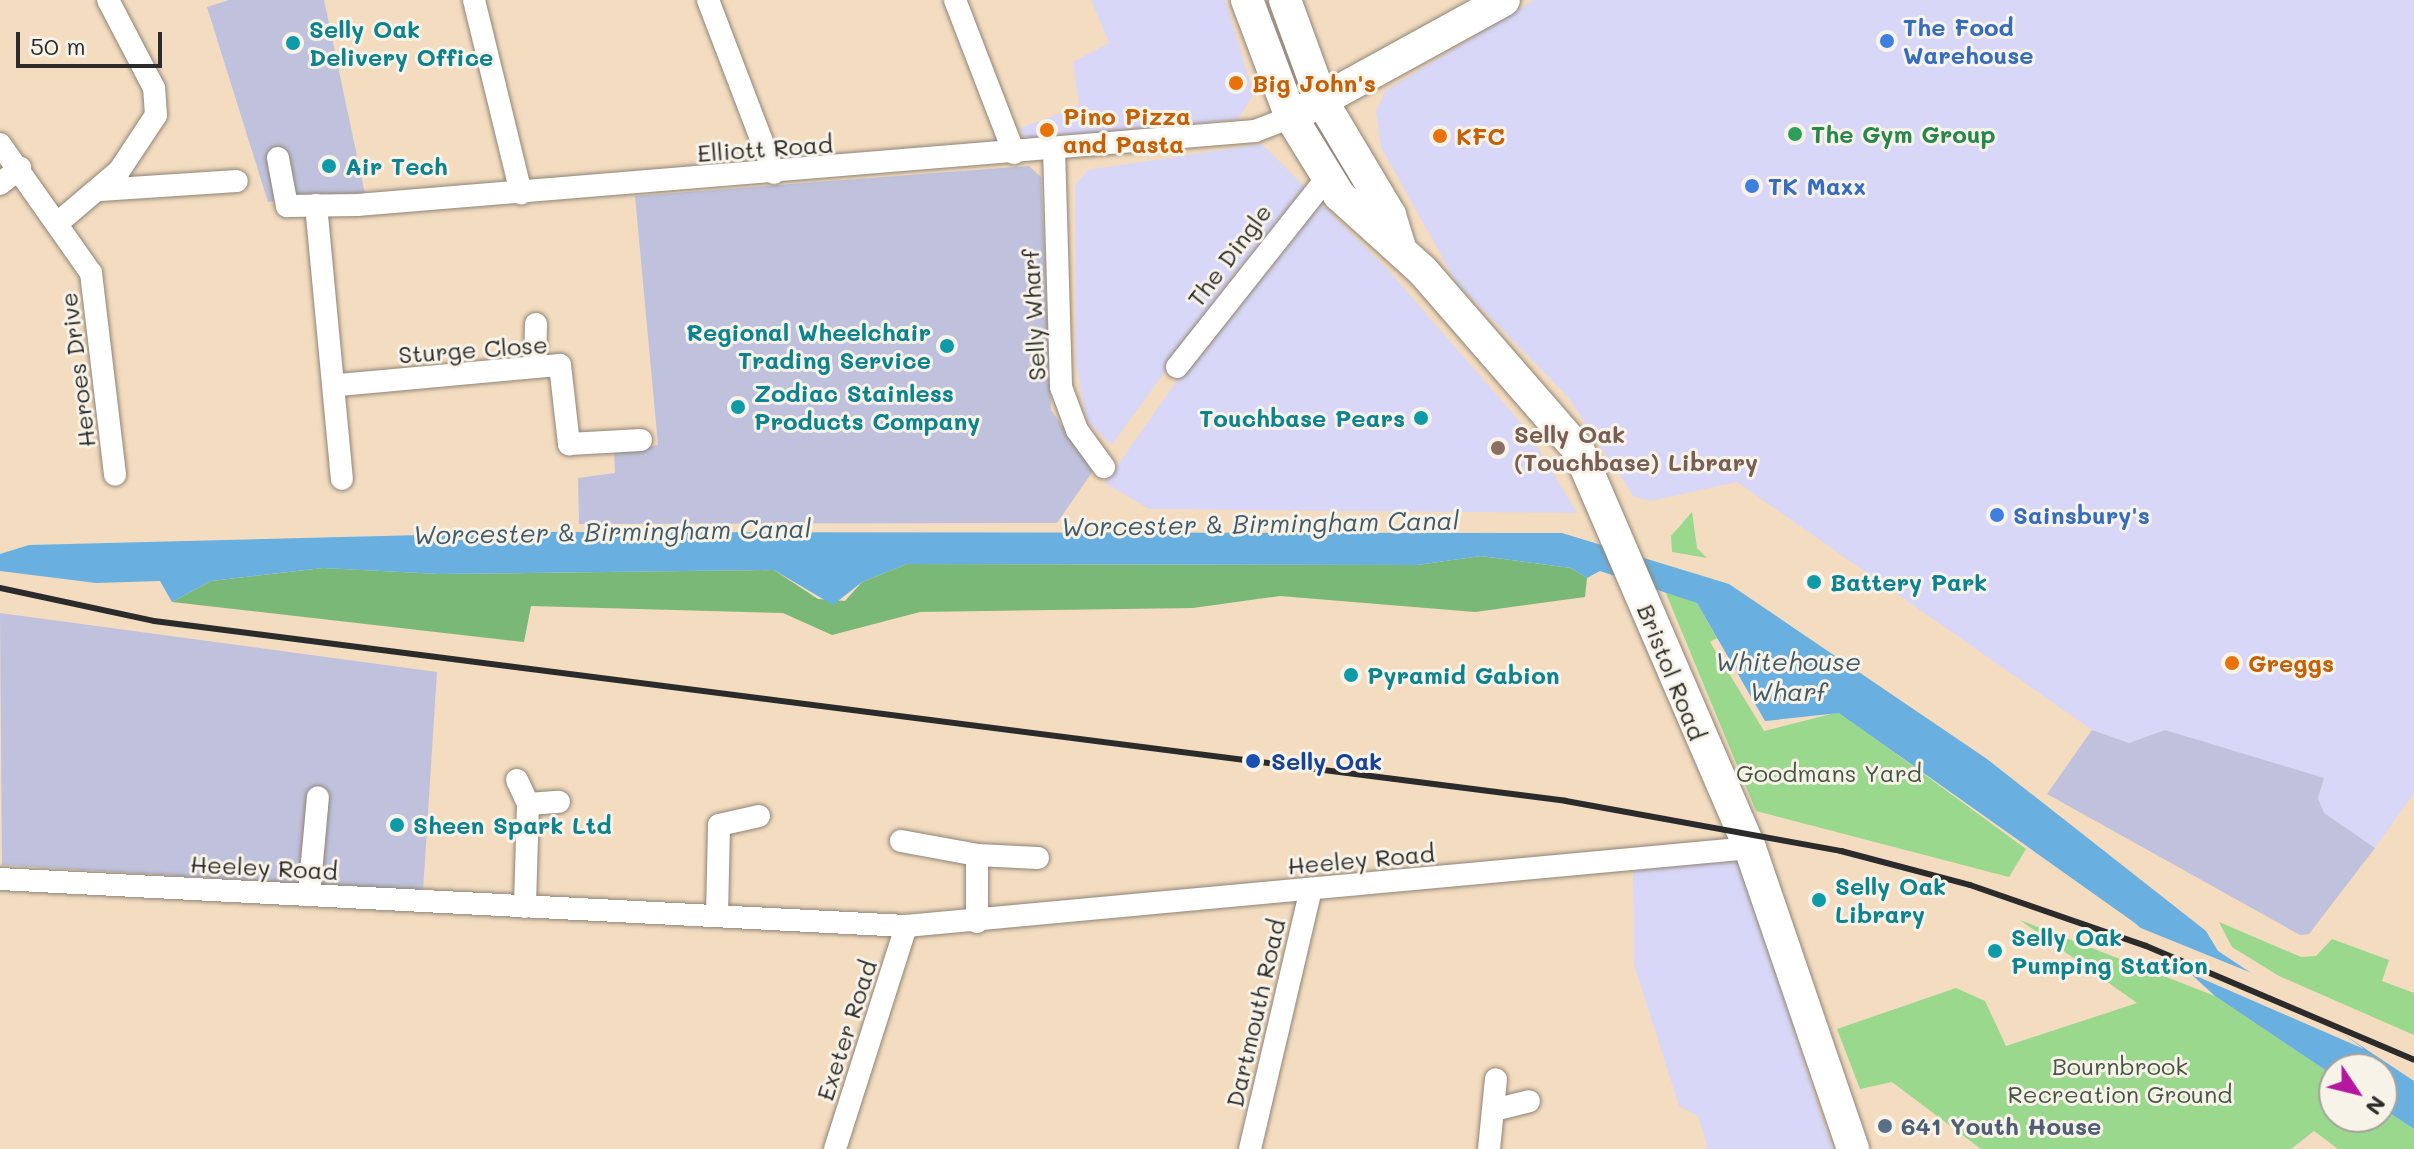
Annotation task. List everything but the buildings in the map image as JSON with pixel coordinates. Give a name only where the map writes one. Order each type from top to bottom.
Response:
[{"type":"main road","name":"Bristol Road","points":[[1247,0],[1291,117],[1327,178],[1365,223],[1400,248],[1547,408],[1578,449],[1624,544],[1661,655],[1750,848],[1853,1149]]},
{"type":"main road","name":"Bristol Road","points":[[1285,0],[1322,101],[1390,215],[1400,248]]},
{"type":"main road","points":[[1291,117],[1504,0]]},
{"type":"street","points":[[60,221],[100,190],[156,115],[154,88],[108,0]]},
{"type":"street","points":[[474,0],[521,193]]},
{"type":"street","points":[[708,0],[774,173]]},
{"type":"street","points":[[955,0],[1014,153]]},
{"type":"street","name":"Elliott Road","points":[[278,158],[287,206],[316,205],[521,193],[1014,153],[1255,131],[1291,117]]},
{"type":"street","name":"Heroes Drive","points":[[0,144],[60,221],[91,273],[115,475]]},
{"type":"street","name":"Selly Wharf","points":[[1054,149],[1061,387],[1077,430],[1104,467]]},
{"type":"street","points":[[0,184],[20,168]]},
{"type":"street","name":"The Dingle","points":[[1177,367],[1327,178]]},
{"type":"street","points":[[100,190],[237,181]]},
{"type":"street","points":[[316,205],[339,385],[342,479]]},
{"type":"street","points":[[535,367],[536,324]]},
{"type":"street","name":"Sturge Close","points":[[339,385],[560,365],[569,444],[641,440]]},
{"type":"street","points":[[517,780],[528,804],[525,907]]},
{"type":"street","points":[[309,895],[318,797]]},
{"type":"street","points":[[528,804],[559,802]]},
{"type":"street","points":[[717,915],[719,825],[759,816]]},
{"type":"street","points":[[901,841],[977,855],[1038,858]]},
{"type":"street","name":"Heeley Road","points":[[0,879],[906,926],[977,922],[1750,848]]},
{"type":"street","points":[[977,855],[977,922]]},
{"type":"street","name":"Dartmouth Road","points":[[1250,1149],[1311,889]]},
{"type":"street","name":"Exeter Road","points":[[835,1149],[906,926]]},
{"type":"street","points":[[1489,1149],[1496,1079]]},
{"type":"street","points":[[1494,1110],[1529,1101]]},
{"type":"shaded area","points":[[229,0],[324,0],[365,194],[268,202],[207,7]]},
{"type":"shaded area","points":[[1091,0],[1225,0],[1254,94],[1238,119],[1025,142],[1020,128],[1079,106],[1073,62],[1109,43]]},
{"type":"shaded area","points":[[1534,0],[2414,0],[2414,793],[2375,848],[2324,814],[2318,798],[2324,779],[2165,730],[2129,743],[2092,730],[1737,482],[1651,501],[1634,497],[1568,397],[1456,282],[1381,147],[1376,112],[1385,91]]},
{"type":"shaded area","points":[[1262,144],[1389,271],[1528,431],[1577,513],[1149,509],[1105,483],[1255,270],[1244,262],[1112,445],[1087,421],[1076,363],[1075,185],[1088,170]]},
{"type":"shaded area","points":[[1029,166],[1041,177],[1051,410],[1093,471],[1057,523],[579,524],[578,478],[615,473],[614,452],[658,445],[635,196]]},
{"type":"shaded area","points":[[0,613],[437,672],[423,891],[2,865]]},
{"type":"shaded area","points":[[2092,730],[2129,743],[2165,730],[2324,778],[2318,798],[2324,813],[2375,848],[2309,934],[2300,935],[2047,794]]},
{"type":"shaded area","points":[[1738,855],[1833,1149],[1708,1149],[1698,1116],[1679,1106],[1634,965],[1633,870]]},
{"type":"green space","points":[[1692,512],[1697,548],[1707,558],[1672,552],[1671,536]]},
{"type":"green space","points":[[1481,556],[1571,568],[1587,578],[1585,597],[1475,612],[1280,596],[1193,608],[920,612],[832,635],[783,613],[531,606],[524,642],[172,602],[211,581],[323,568],[439,574],[774,570],[818,599],[845,601],[862,582],[907,564],[1417,565]]},
{"type":"green space","name":"Goodmans Yard","points":[[1665,591],[1697,603],[1717,638],[1710,642],[1764,731],[1839,712],[2026,849],[2009,877],[1756,811]]},
{"type":"green space","name":"Bournbrook Recreation Ground","points":[[2020,920],[2215,996],[2318,1065],[2318,1133],[2398,1133],[2398,1118],[2414,1129],[2414,1149],[2338,1149],[2314,1131],[2291,1149],[1981,1149],[1892,1082],[1860,1089],[1837,1029],[1956,988],[1985,1001],[2006,1046],[2137,1003]]},
{"type":"green space","points":[[2219,922],[2301,957],[2316,956],[2332,939],[2389,960],[2382,981],[2414,993],[2414,1035],[2279,976],[2232,947]]},
{"type":"water","name":"Whitehouse Wharf","points":[[544,532],[1562,533],[1729,584],[1987,759],[2206,931],[2218,951],[2372,1053],[2318,1053],[2318,1065],[2215,996],[2135,923],[1839,713],[1765,721],[1697,603],[1600,571],[1587,578],[1571,568],[1481,556],[1417,565],[907,564],[862,582],[833,605],[774,570],[439,574],[323,568],[211,581],[172,602],[160,581],[96,583],[0,571],[0,554],[29,545]]},
{"type":"water","points":[[2398,1070],[2414,1081],[2414,1129],[2398,1118]]},
{"type":"pier","points":[[2126,922],[2269,980],[2364,1049],[2180,969]]},
{"type":"railway","points":[[0,588],[154,621],[1566,801],[1841,851],[1970,885],[2146,946],[2414,1060]]},
{"type":"place","name":"The Food Warehouse","points":[[1887,41]]},
{"type":"place","name":"Selly Oak Delivery Office","points":[[293,43]]},
{"type":"place","name":"Big John's","points":[[1236,83]]},
{"type":"place","name":"Pino Pizza and Pasta","points":[[1047,130]]},
{"type":"place","name":"The Gym Group","points":[[1795,134]]},
{"type":"place","name":"KFC","points":[[1440,136]]},
{"type":"place","name":"Air Tech","points":[[329,166]]},
{"type":"place","name":"TK Maxx","points":[[1752,186]]},
{"type":"place","name":"Regional Wheelchair Trading Service","points":[[947,346]]},
{"type":"place","name":"Zodiac Stainless Products Company","points":[[738,407]]},
{"type":"place","name":"Touchbase Pears","points":[[1421,418]]},
{"type":"place","name":"Selly Oak (Touchbase) Library","points":[[1498,448]]},
{"type":"place","name":"Sainsbury's","points":[[1997,515]]},
{"type":"place","name":"Battery Park","points":[[1814,582]]},
{"type":"place","name":"Greggs","points":[[2232,663]]},
{"type":"place","name":"Pyramid Gabion","points":[[1351,675]]},
{"type":"place","name":"Selly Oak","points":[[1253,761]]},
{"type":"place","name":"Sheen Spark Ltd","points":[[397,825]]},
{"type":"place","name":"Selly Oak Library","points":[[1819,900]]},
{"type":"place","name":"Selly Oak Pumping Station","points":[[1995,951]]},
{"type":"place","name":"641 Youth House","points":[[1885,1126]]},
{"type":"water label","name":"Worcester & Birmingham Canal","points":[[1260,524]]},
{"type":"water label","name":"Worcester & Birmingham Canal","points":[[612,532]]}]
